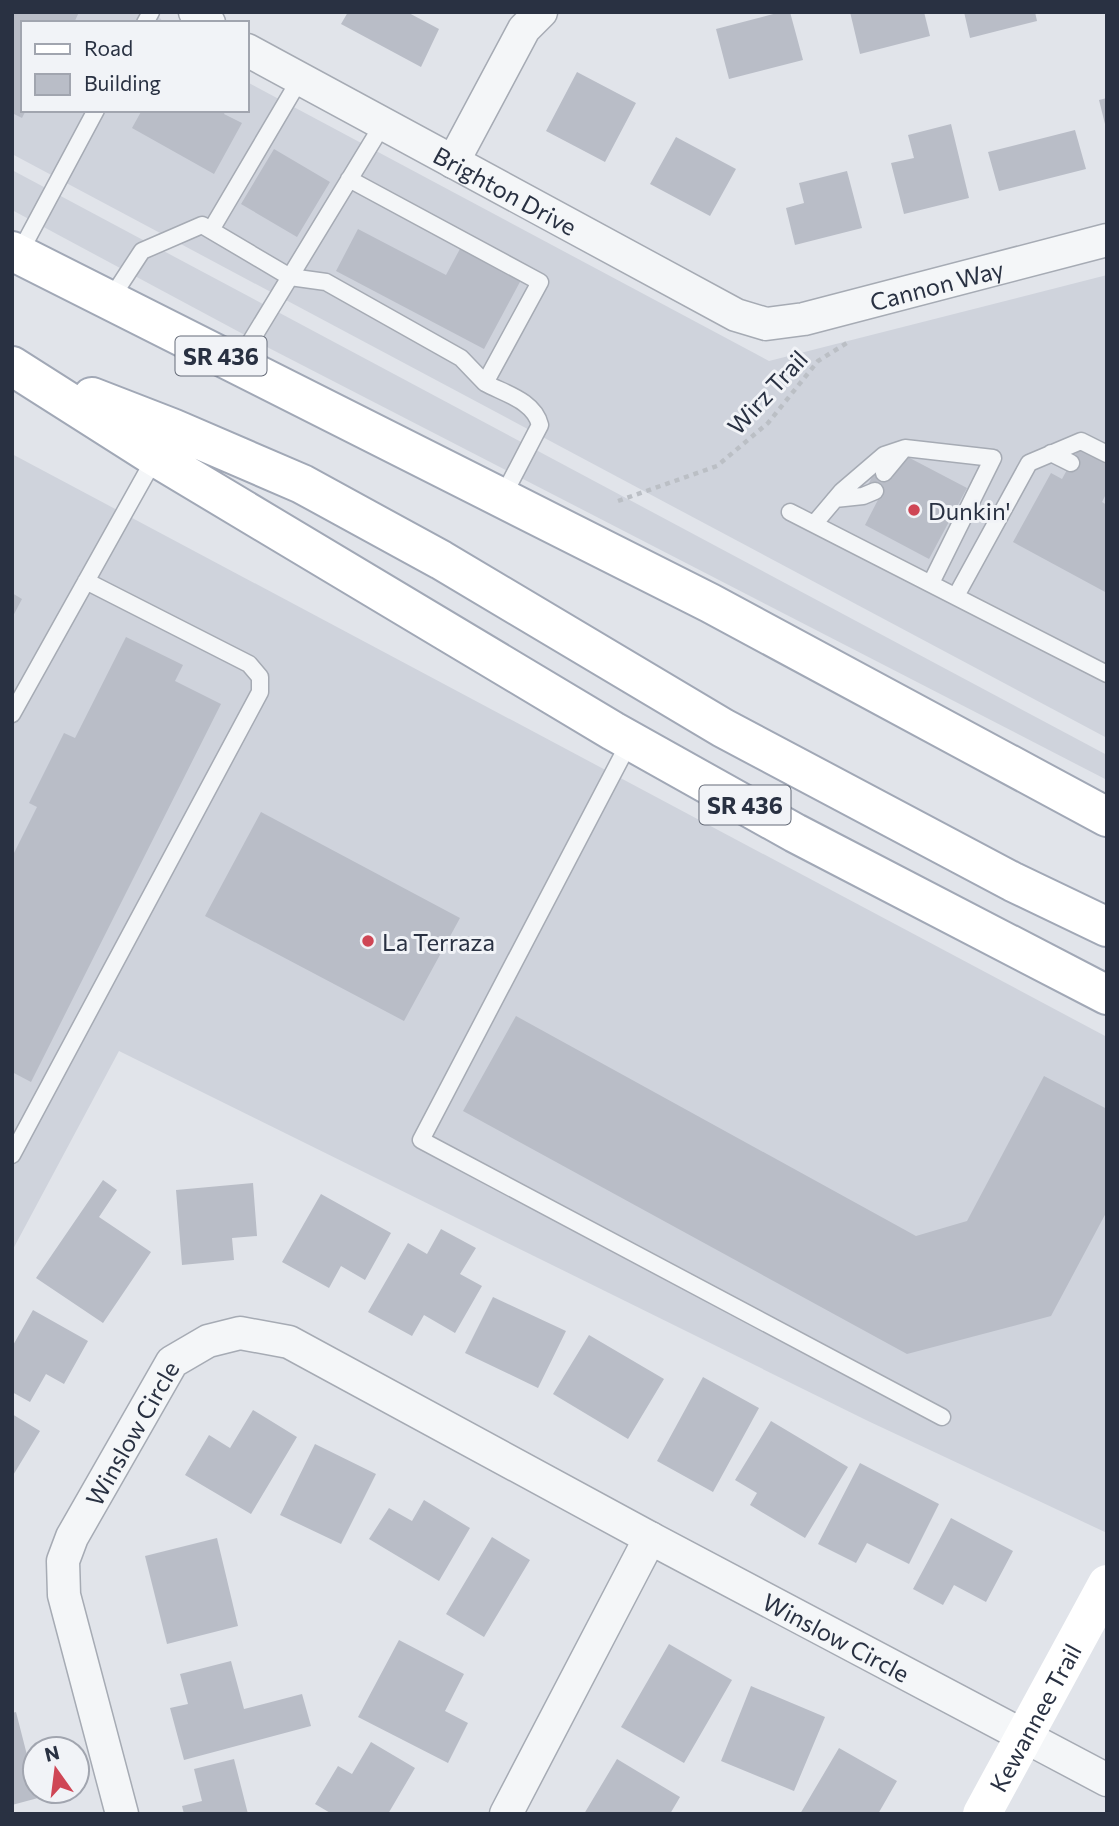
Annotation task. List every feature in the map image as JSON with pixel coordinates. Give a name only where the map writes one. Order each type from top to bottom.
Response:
[{"type":"main road","name":"SR 436","points":[[15,252],[710,603],[1107,817]]},
{"type":"main road","points":[[13,367],[164,443],[302,484],[441,560],[723,728],[1013,882],[1107,927]]},
{"type":"main road","name":"SR 436","points":[[164,443],[630,741],[795,833],[1107,995]]},
{"type":"main road","name":"Kewannee Trail","points":[[982,1814],[1107,1584]]},
{"type":"street","points":[[453,162],[524,29],[541,12]]},
{"type":"street","name":"Brighton Drive","points":[[248,51],[736,315],[766,324]]},
{"type":"street","name":"Cannon Way","points":[[766,324],[804,318],[1107,240]]},
{"type":"street","name":"Winslow Circle","points":[[122,1814],[64,1595],[63,1560],[72,1537],[172,1362],[208,1341],[240,1333],[289,1342],[650,1538],[1107,1780]]},
{"type":"street","points":[[506,1814],[650,1538]]},
{"type":"lane","points":[[211,230],[300,79]]},
{"type":"lane","points":[[15,252],[95,112]]},
{"type":"lane","points":[[237,365],[383,124]]},
{"type":"lane","points":[[349,179],[540,282],[485,383]]},
{"type":"lane","points":[[110,300],[142,251],[202,225],[290,277],[326,282],[461,358],[485,383],[531,406],[540,425],[502,498]]},
{"type":"lane","points":[[956,596],[1029,463],[1081,441],[1107,454]]},
{"type":"lane","points":[[12,714],[164,443]]},
{"type":"lane","points":[[884,473],[905,448]]},
{"type":"lane","points":[[814,524],[835,499],[884,455],[905,448],[993,458],[930,583]]},
{"type":"lane","points":[[1051,453],[1071,463]]},
{"type":"lane","points":[[835,499],[863,496],[874,491]]},
{"type":"lane","points":[[790,512],[1107,673]]},
{"type":"lane","points":[[12,1155],[260,692],[260,677],[249,664],[86,581]]},
{"type":"lane","points":[[630,741],[421,1140],[942,1417]]},
{"type":"path","name":"Wirz Trail","points":[[618,501],[717,466],[768,424],[818,360],[852,340]]},
{"type":"shaded area","points":[[12,12],[155,12],[162,21],[21,21],[21,112],[248,112],[248,83],[769,361],[1107,275],[1107,738],[12,154]]},
{"type":"shaded area","points":[[12,170],[1107,755],[1107,780],[267,347],[12,210]]},
{"type":"shaded area","points":[[12,454],[1107,1037],[1107,1533],[868,1421],[119,1051],[12,1251]]},
{"type":"building","points":[[12,12],[79,12],[75,21],[21,21],[21,112],[25,112],[22,118],[12,113]]},
{"type":"building","points":[[348,12],[407,12],[439,29],[421,67],[341,24]]},
{"type":"building","points":[[790,12],[803,60],[729,79],[716,29]]},
{"type":"building","points":[[850,12],[924,12],[930,36],[860,54]]},
{"type":"building","points":[[964,12],[1035,12],[1037,21],[970,38]]},
{"type":"building","points":[[577,72],[636,103],[605,162],[546,131]]},
{"type":"building","points":[[1107,98],[1107,128],[1106,128],[1099,100]]},
{"type":"building","points":[[141,112],[225,112],[224,114],[242,123],[214,174],[132,128]]},
{"type":"building","points":[[951,124],[969,198],[904,214],[891,163],[914,158],[908,135]]},
{"type":"building","points":[[1075,130],[1086,169],[999,191],[988,152]]},
{"type":"building","points":[[676,137],[736,169],[710,216],[650,184]]},
{"type":"building","points":[[274,149],[330,182],[297,237],[241,204]]},
{"type":"building","points":[[847,171],[862,228],[795,245],[786,208],[804,203],[799,183]]},
{"type":"building","points":[[358,229],[446,275],[461,247],[521,280],[484,349],[336,271]]},
{"type":"building","points":[[1080,446],[1107,461],[1107,492],[1102,502],[1107,505],[1107,593],[1013,542],[1051,473],[1062,479]]},
{"type":"building","name":"Dunkin'","points":[[904,455],[967,488],[929,559],[865,525],[881,494],[867,487],[876,469],[892,478]]},
{"type":"building","points":[[12,593],[22,599],[12,618]]},
{"type":"building","points":[[126,637],[183,665],[175,681],[221,704],[31,1082],[12,1072],[12,857],[37,807],[29,803],[64,733],[75,738]]},
{"type":"building","points":[[261,812],[460,918],[404,1021],[205,916]]},
{"type":"building","points":[[516,1016],[916,1236],[967,1221],[1044,1076],[1107,1109],[1107,1211],[1051,1316],[907,1354],[463,1111]]},
{"type":"building","points":[[103,1180],[117,1190],[99,1217],[151,1252],[103,1323],[36,1278]]},
{"type":"building","points":[[253,1183],[257,1236],[232,1238],[234,1260],[182,1265],[176,1190]]},
{"type":"building","points":[[321,1194],[391,1233],[365,1280],[341,1266],[329,1288],[282,1262]]},
{"type":"building","points":[[441,1229],[476,1248],[460,1274],[482,1286],[455,1333],[424,1315],[412,1336],[368,1312],[408,1243],[427,1254]]},
{"type":"building","points":[[493,1297],[566,1331],[538,1388],[465,1353]]},
{"type":"building","points":[[33,1310],[88,1341],[64,1384],[46,1374],[30,1402],[12,1392],[12,1347]]},
{"type":"building","points":[[589,1335],[664,1379],[628,1439],[553,1394]]},
{"type":"building","points":[[703,1377],[759,1408],[713,1492],[657,1461]]},
{"type":"building","points":[[253,1410],[297,1437],[251,1514],[185,1475],[209,1435],[230,1448]]},
{"type":"building","points":[[12,1414],[40,1431],[12,1477]]},
{"type":"building","points":[[771,1421],[848,1467],[805,1538],[750,1505],[757,1493],[735,1480]]},
{"type":"building","points":[[315,1444],[376,1474],[341,1544],[280,1515]]},
{"type":"building","points":[[860,1463],[939,1504],[909,1564],[867,1543],[856,1563],[818,1544]]},
{"type":"building","points":[[424,1500],[470,1528],[439,1581],[369,1539],[389,1508],[412,1521]]},
{"type":"building","points":[[951,1518],[1013,1551],[986,1602],[954,1585],[943,1605],[913,1589]]},
{"type":"building","points":[[492,1537],[530,1560],[484,1637],[446,1614]]},
{"type":"building","points":[[217,1538],[238,1626],[167,1644],[145,1556]]},
{"type":"building","points":[[399,1640],[464,1674],[445,1711],[468,1723],[448,1763],[358,1717]]},
{"type":"building","points":[[669,1644],[732,1680],[684,1763],[621,1727]]},
{"type":"building","points":[[231,1661],[244,1709],[302,1694],[311,1726],[184,1760],[170,1708],[188,1704],[180,1674]]},
{"type":"building","points":[[751,1686],[825,1717],[794,1791],[721,1761]]},
{"type":"building","points":[[16,1712],[22,1735],[21,1803],[12,1805],[12,1713]]},
{"type":"building","points":[[371,1742],[415,1768],[388,1814],[332,1814],[315,1804],[338,1766],[352,1774]]},
{"type":"building","points":[[839,1748],[897,1781],[878,1814],[800,1814]]},
{"type":"building","points":[[234,1759],[248,1814],[184,1814],[182,1806],[202,1801],[194,1769]]},
{"type":"building","points":[[617,1759],[680,1797],[670,1814],[584,1814]]},
{"type":"place","name":"Dunkin'","points":[[914,510]]},
{"type":"place","name":"La Terraza","points":[[368,941]]}]
